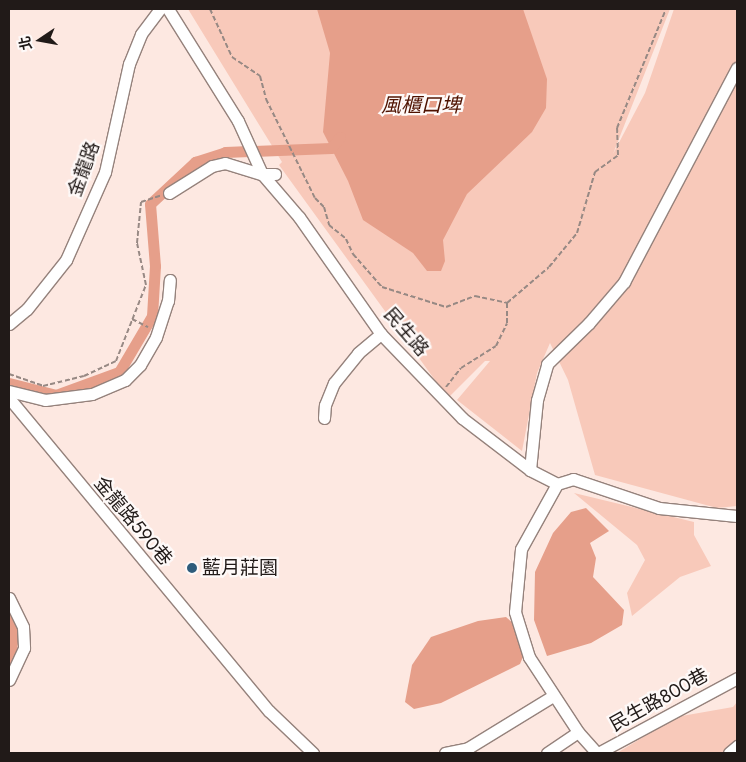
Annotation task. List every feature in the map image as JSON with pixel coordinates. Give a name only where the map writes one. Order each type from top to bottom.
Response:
[{"type":"street","name":"金龍路","points":[[9,324],[27,309],[66,260],[105,172],[129,64],[141,34],[160,9]]},
{"type":"street","name":"民生路","points":[[168,9],[238,122],[262,174],[299,217],[381,334],[488,441],[530,470],[557,484]]},
{"type":"street","points":[[530,470],[537,400],[546,364],[590,323],[624,282],[737,68]]},
{"type":"street","points":[[169,193],[212,166],[225,163],[262,174],[275,174]]},
{"type":"street","points":[[9,391],[36,400],[92,394],[110,387],[133,374],[158,332],[168,301],[170,280]]},
{"type":"street","points":[[324,418],[325,405],[334,383],[358,352],[381,334]]},
{"type":"street","name":"金龍路590巷","points":[[9,398],[269,711],[313,753]]},
{"type":"street","points":[[597,753],[578,732],[529,657],[515,612],[515,595],[521,549],[557,484],[573,479],[659,508],[737,516]]},
{"type":"street","points":[[9,598],[23,627],[24,648],[9,680]]},
{"type":"street","name":"民生路800巷","points":[[597,753],[737,678]]},
{"type":"street","points":[[445,753],[468,748],[553,696]]},
{"type":"street","points":[[547,753],[578,732]]},
{"type":"street","points":[[729,753],[737,746]]},
{"type":"path","points":[[210,9],[232,57],[260,76],[270,106],[315,198],[324,207],[329,225],[346,239],[353,254],[382,287],[446,307],[475,296],[507,303]]},
{"type":"path","points":[[440,395],[461,368],[496,346],[507,323],[507,303],[549,267],[577,233],[594,172],[618,154],[617,128],[666,9]]},
{"type":"path","points":[[9,374],[43,386],[84,376],[116,361],[146,284],[137,243],[141,202],[169,193]]},
{"type":"path","points":[[132,319],[158,332]]},
{"type":"shaded area","points":[[188,9],[670,9],[613,154],[645,93],[674,9],[737,9],[737,506],[717,508],[595,475],[568,380],[550,343],[537,373],[522,451],[457,400],[490,361],[485,361],[448,398],[279,165],[282,162]]},
{"type":"shaded area","points":[[574,493],[694,522],[694,535],[711,566],[680,577],[632,616],[627,593],[645,560],[637,545]]},
{"type":"shaded area","points":[[737,702],[737,740],[722,753],[617,753],[676,717],[733,707]]},
{"type":"water","name":"風櫃口埤","points":[[317,9],[523,9],[547,79],[546,108],[532,132],[467,194],[443,240],[445,261],[441,271],[427,271],[413,253],[363,220],[348,181],[323,132],[330,53]]},
{"type":"water","points":[[586,508],[609,531],[590,543],[596,558],[593,577],[624,610],[622,625],[591,643],[547,656],[534,620],[535,572],[553,533],[571,512]]},
{"type":"water","points":[[506,617],[516,626],[525,652],[520,664],[441,703],[414,709],[405,702],[412,665],[431,637],[478,621]]},
{"type":"waterway","points":[[9,383],[56,395],[119,372],[152,316],[155,266],[150,204],[195,162],[225,152],[331,148],[340,137]]},
{"type":"waterway","points":[[9,617],[14,630],[9,660]]},
{"type":"place","name":"藍月莊園","points":[[192,568]]}]
